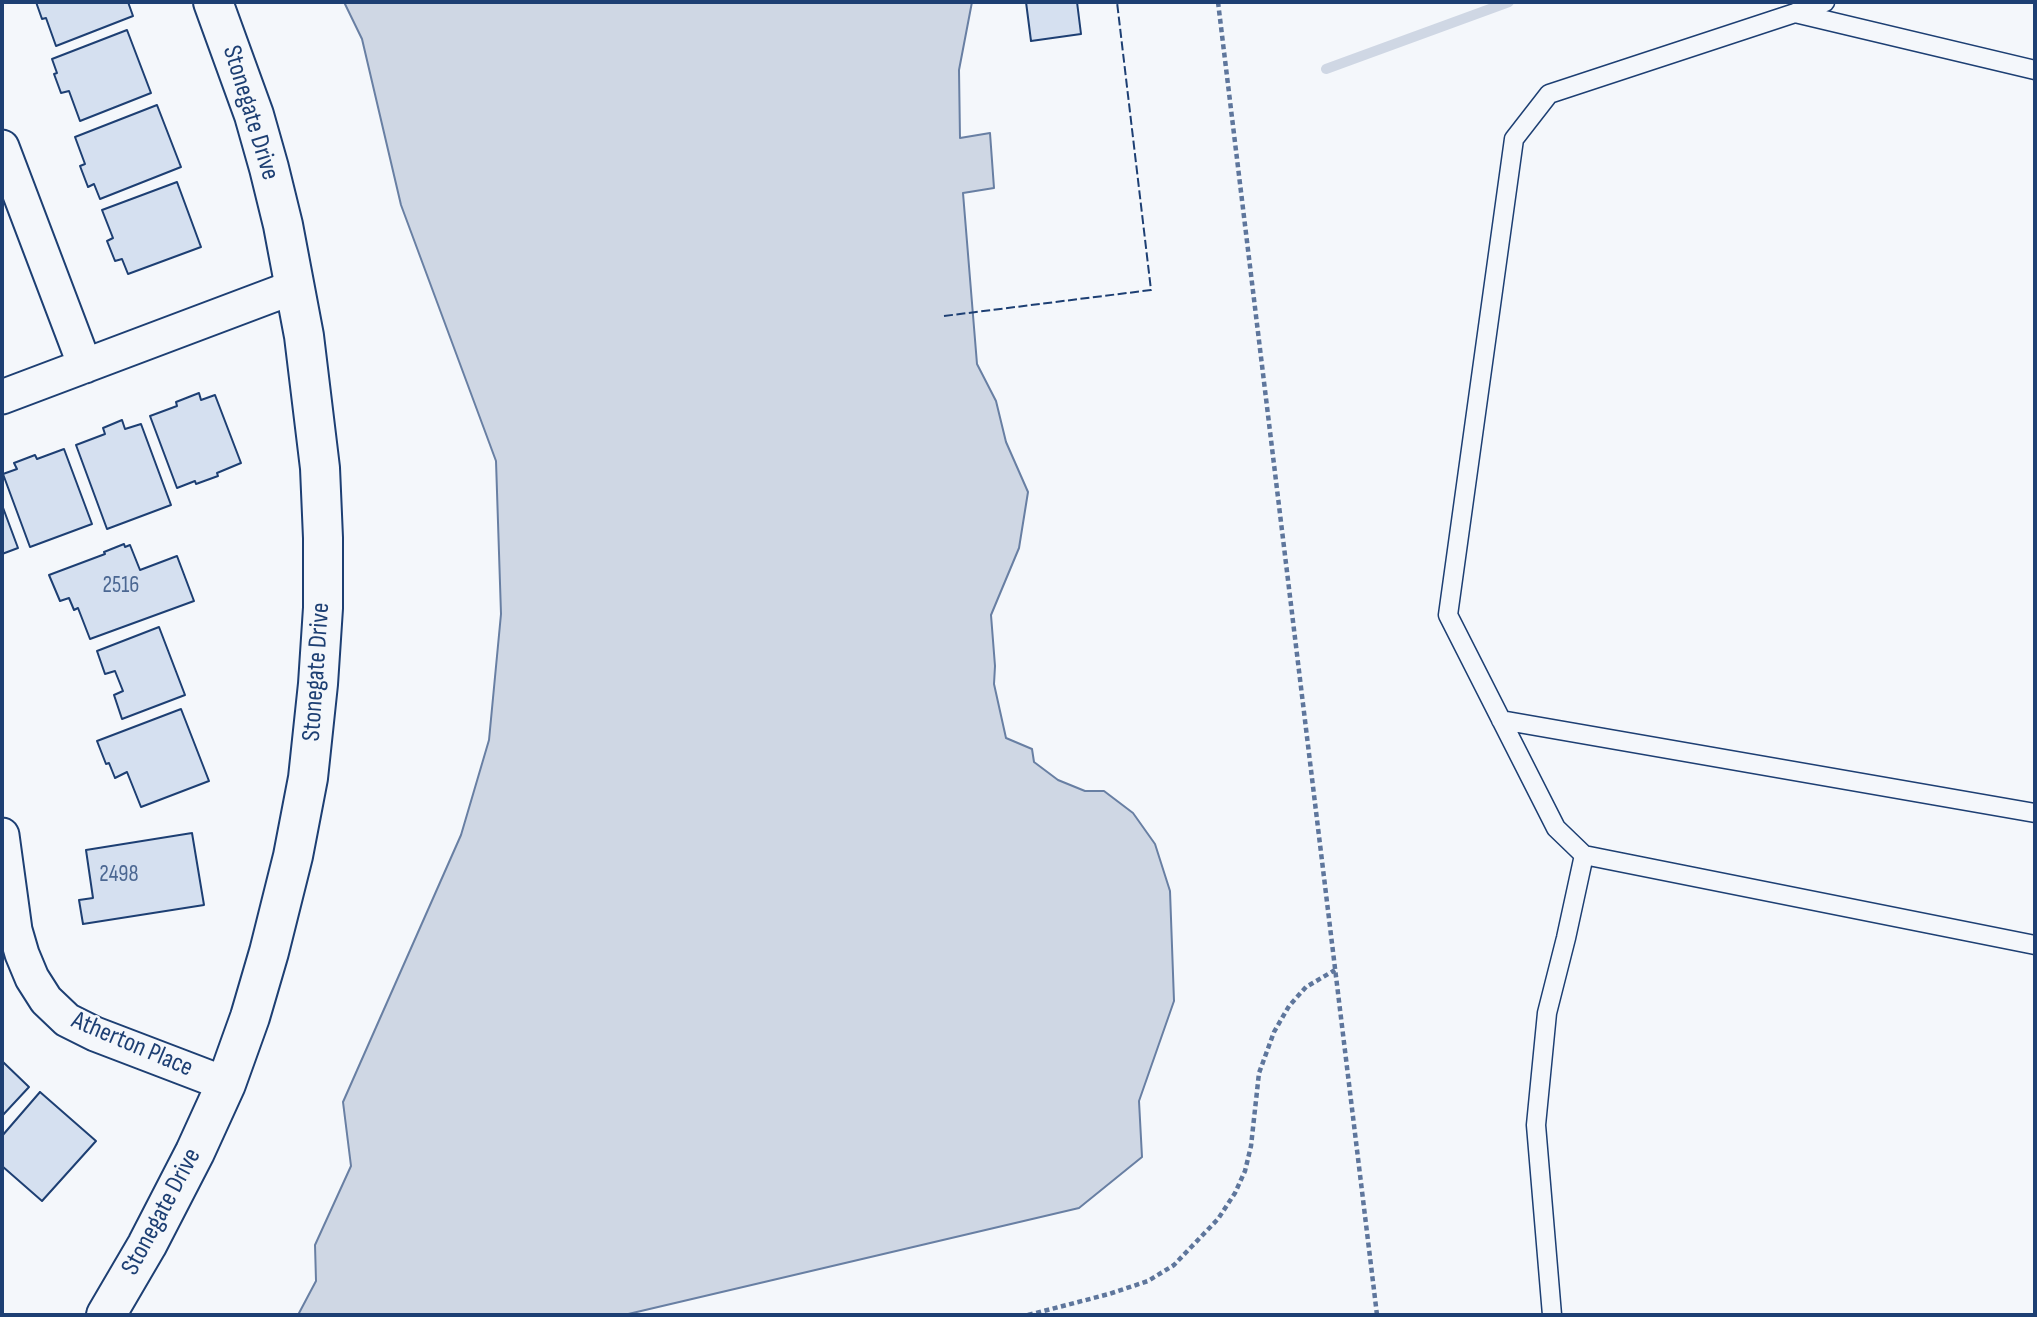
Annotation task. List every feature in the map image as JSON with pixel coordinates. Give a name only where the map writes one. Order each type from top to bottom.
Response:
[{"type":"street","name":"Stonegate Drive","points":[[106,1315],[153,1234],[195,1152],[226,1084],[250,1017],[270,952],[293,856],[308,778],[318,684],[323,608],[323,538],[320,468],[304,336],[283,225],[254,115],[213,2]]},
{"type":"street","points":[[2,147],[85,366]]},
{"type":"street","points":[[2,397],[294,287]]},
{"type":"street","name":"Atherton Place","points":[[2,835],[15,930],[32,978],[46,1000],[67,1020],[95,1034],[226,1084]]},
{"type":"lane","points":[[1825,2],[1549,94],[1514,139],[1448,615],[1556,828],[1584,855],[2035,945]]},
{"type":"lane","points":[[1795,13],[2035,70]]},
{"type":"lane","points":[[1501,720],[2035,813]]},
{"type":"lane","points":[[1552,1315],[1536,1125],[1547,1013],[1584,855]]},
{"type":"path","points":[[1218,2],[1377,1315]]},
{"type":"path","points":[[1028,1315],[1110,1294],[1148,1281],[1174,1265],[1219,1219],[1245,1171],[1251,1146],[1259,1073],[1274,1032],[1289,1006],[1306,987],[1335,970]]},
{"type":"shaded area","points":[[344,2],[972,2],[959,70],[960,138],[990,133],[994,188],[963,193],[977,364],[996,401],[1006,442],[1028,492],[1019,548],[991,615],[994,684],[1006,738],[1032,749],[1034,762],[1058,780],[1085,791],[1104,791],[1133,813],[1155,844],[1170,891],[1174,1001],[1139,1101],[1142,1157],[1079,1208],[624,1315],[298,1315],[316,1281],[315,1245],[351,1166],[343,1102],[461,835],[489,740],[501,614],[496,461],[401,205],[362,39]]},
{"type":"building","points":[[36,2],[128,2],[133,16],[56,46],[46,18],[42,19]]},
{"type":"building","points":[[1026,2],[1077,2],[1081,34],[1031,41]]},
{"type":"building","points":[[127,30],[151,93],[80,121],[69,91],[61,93],[52,59]]},
{"type":"building","points":[[157,105],[181,167],[100,199],[94,184],[88,187],[80,166],[85,164],[75,137]]},
{"type":"building","points":[[177,182],[201,247],[128,274],[122,259],[115,261],[107,241],[113,238],[102,210]]},
{"type":"building","points":[[199,393],[201,400],[215,395],[241,463],[217,473],[218,476],[177,488],[150,416],[177,406],[176,402]]},
{"type":"building","points":[[122,420],[125,429],[141,424],[171,505],[107,529],[76,445],[105,434],[103,428]]},
{"type":"building","points":[[64,449],[92,524],[30,547],[3,474],[17,469],[14,463],[35,455],[37,459]]},
{"type":"building","points":[[2,505],[18,548],[2,554]]},
{"type":"building","points":[[124,544],[125,547],[130,545],[140,570],[177,556],[194,601],[90,639],[78,608],[74,610],[69,598],[60,601],[49,575]]},
{"type":"building","points":[[159,627],[185,695],[122,719],[114,695],[123,691],[115,671],[105,674],[97,651]]},
{"type":"building","points":[[181,709],[209,781],[141,807],[127,772],[115,778],[97,741]]},
{"type":"building","points":[[192,833],[204,905],[83,924],[79,900],[93,898],[86,850]]},
{"type":"building","points":[[2,1061],[29,1087],[2,1116]]},
{"type":"building","points":[[40,1092],[96,1141],[42,1201],[2,1166],[2,1136]]},
{"type":"waterway","points":[[1326,69],[1509,2]]},
{"type":"fence","points":[[944,316],[1151,290],[1117,2]]}]
